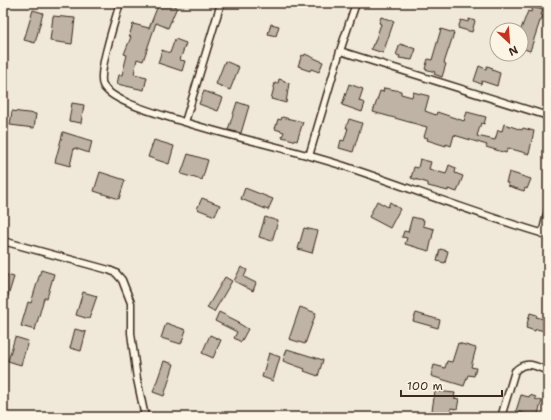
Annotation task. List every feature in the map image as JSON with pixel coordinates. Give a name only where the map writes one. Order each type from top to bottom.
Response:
[{"type":"street","points":[[120,3],[102,69],[102,84],[108,93],[139,107],[185,122],[352,169],[545,235],[548,210]]},
{"type":"street","points":[[185,122],[221,3]]},
{"type":"street","points":[[309,156],[356,3]]},
{"type":"street","points":[[340,51],[548,116]]},
{"type":"street","points":[[3,241],[109,270],[122,280],[131,303],[131,333],[136,379],[145,417]]},
{"type":"street","points":[[501,417],[515,371],[521,365],[528,365],[548,370]]},
{"type":"building","points":[[159,3],[168,3],[177,7],[168,28],[156,23],[143,61],[137,59],[134,74],[147,77],[144,90],[117,84],[119,75],[122,75],[127,55],[124,54],[131,37],[129,36],[133,24],[149,28]]},
{"type":"building","points":[[533,7],[543,10],[541,15],[543,16],[530,51],[529,22],[524,22],[528,11],[531,12]]},
{"type":"building","points":[[33,10],[43,13],[35,43],[24,40]]},
{"type":"building","points":[[53,16],[75,18],[72,44],[50,41]]},
{"type":"building","points":[[381,17],[394,21],[383,53],[371,49],[381,24],[379,23]]},
{"type":"building","points":[[469,19],[475,21],[472,32],[458,28],[461,20],[468,22]]},
{"type":"building","points":[[271,24],[279,26],[276,36],[268,34]]},
{"type":"building","points":[[441,29],[454,33],[444,63],[446,64],[442,77],[434,74],[435,72],[425,69],[428,59],[432,60]]},
{"type":"building","points":[[175,39],[186,43],[180,60],[185,61],[182,71],[158,63],[162,50],[170,53]]},
{"type":"building","points":[[400,44],[416,49],[412,60],[399,58],[400,56],[396,55]]},
{"type":"building","points":[[305,54],[323,62],[319,72],[311,69],[310,71],[298,66],[302,55],[304,56]]},
{"type":"building","points":[[225,61],[239,67],[230,90],[216,84]]},
{"type":"building","points":[[479,66],[486,69],[487,66],[493,68],[492,70],[500,73],[497,86],[482,81],[481,84],[474,81]]},
{"type":"building","points":[[279,79],[289,83],[286,103],[271,99],[275,83],[278,83]]},
{"type":"building","points":[[349,84],[363,89],[359,101],[365,103],[362,112],[342,105]]},
{"type":"building","points":[[384,88],[401,91],[401,94],[412,97],[413,92],[429,96],[425,111],[436,115],[437,112],[464,121],[467,112],[486,117],[484,124],[481,123],[477,136],[495,140],[498,130],[502,131],[504,124],[522,130],[523,128],[534,131],[529,154],[508,148],[506,153],[486,147],[487,145],[454,135],[451,146],[446,144],[446,146],[427,140],[428,138],[424,137],[427,127],[373,112],[380,91],[383,92]]},
{"type":"building","points":[[204,91],[223,98],[218,111],[199,104]]},
{"type":"building","points":[[237,102],[249,106],[241,133],[228,130]]},
{"type":"building","points":[[72,103],[84,105],[81,123],[69,121]]},
{"type":"building","points":[[12,111],[36,114],[34,128],[10,125]]},
{"type":"building","points":[[282,117],[303,122],[297,141],[282,137],[284,132],[275,129],[278,119],[281,120]]},
{"type":"building","points":[[349,119],[362,123],[353,152],[339,148],[341,140],[344,141]]},
{"type":"building","points":[[63,132],[92,141],[89,153],[74,148],[70,166],[55,162]]},
{"type":"building","points":[[154,140],[174,146],[169,164],[148,157]]},
{"type":"building","points":[[188,154],[208,160],[202,180],[181,174]]},
{"type":"building","points":[[420,159],[431,162],[429,169],[446,174],[449,165],[456,168],[455,173],[463,176],[457,192],[428,186],[428,183],[411,178],[414,167],[418,168]]},
{"type":"building","points":[[100,172],[125,180],[119,199],[94,191]]},
{"type":"building","points":[[509,172],[531,179],[527,189],[525,188],[524,191],[508,186],[508,183],[506,183]]},
{"type":"building","points":[[245,188],[273,199],[268,210],[241,199]]},
{"type":"building","points":[[202,198],[220,205],[215,216],[197,209]]},
{"type":"building","points":[[377,201],[388,207],[390,202],[400,209],[390,228],[369,217]]},
{"type":"building","points":[[265,217],[278,221],[272,241],[259,237]]},
{"type":"building","points":[[412,217],[424,220],[423,226],[434,229],[429,251],[405,244],[407,238],[402,237],[404,231],[408,232]]},
{"type":"building","points":[[304,228],[318,231],[312,253],[298,249]]},
{"type":"building","points":[[440,249],[448,251],[445,263],[437,261]]},
{"type":"building","points":[[241,267],[247,270],[244,277],[256,283],[253,291],[234,281]]},
{"type":"building","points":[[41,270],[54,274],[47,298],[44,298],[35,330],[21,326],[28,302],[31,303]]},
{"type":"building","points":[[3,274],[14,277],[4,309],[3,309]]},
{"type":"building","points":[[225,277],[232,281],[214,312],[207,308]]},
{"type":"building","points":[[83,292],[97,296],[89,319],[76,315]]},
{"type":"building","points":[[300,307],[316,313],[305,344],[289,339]]},
{"type":"building","points":[[219,312],[239,322],[238,323],[248,329],[241,342],[234,338],[237,332],[215,321]]},
{"type":"building","points":[[416,313],[440,320],[438,328],[413,321]]},
{"type":"building","points":[[530,313],[537,315],[536,317],[548,320],[545,331],[536,329],[535,331],[526,328]]},
{"type":"building","points":[[166,323],[186,330],[181,344],[161,338]]},
{"type":"building","points":[[75,329],[86,332],[81,351],[70,348]]},
{"type":"building","points":[[210,335],[221,340],[213,358],[202,353]]},
{"type":"building","points":[[15,337],[28,341],[21,365],[8,361]]},
{"type":"building","points":[[458,343],[476,348],[471,367],[476,368],[474,376],[468,375],[464,386],[431,376],[434,365],[445,368],[447,361],[452,362]]},
{"type":"building","points":[[287,349],[323,360],[318,376],[304,371],[305,369],[283,361]]},
{"type":"building","points":[[269,353],[280,357],[273,381],[262,377]]},
{"type":"building","points":[[164,361],[174,364],[164,396],[153,392]]},
{"type":"building","points":[[435,391],[455,393],[454,398],[459,399],[457,409],[451,408],[450,414],[441,413],[440,417],[431,417]]},
{"type":"building","points":[[521,395],[529,397],[530,395],[536,397],[535,399],[542,401],[537,417],[516,411]]}]
